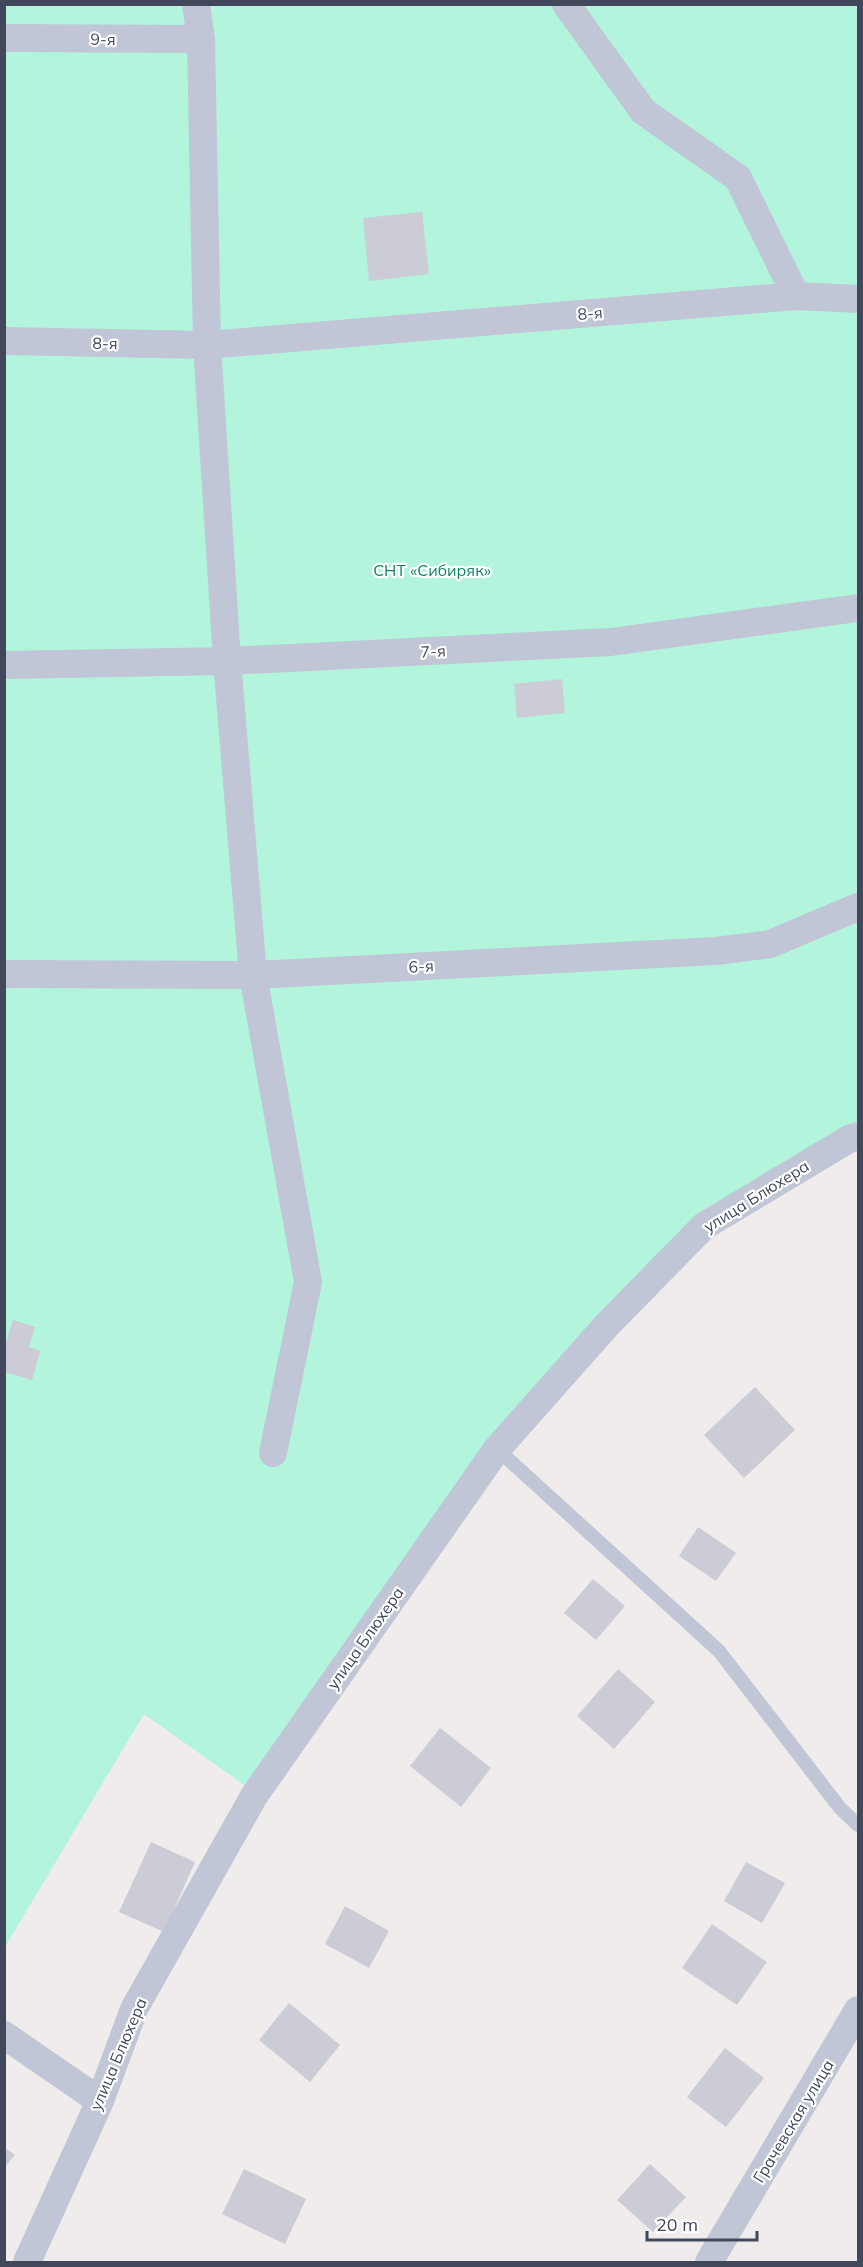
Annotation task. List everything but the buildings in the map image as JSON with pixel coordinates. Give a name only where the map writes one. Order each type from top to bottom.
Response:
[{"type":"street","points":[[196,4],[201,39],[207,345],[226,661],[253,975],[308,1282],[273,1453]]},
{"type":"street","points":[[566,4],[643,111],[738,178],[796,296]]},
{"type":"street","name":"9-я","points":[[4,38],[201,39]]},
{"type":"street","name":"8-я","points":[[4,341],[207,345],[796,296],[858,298]]},
{"type":"street","name":"7-я","points":[[4,665],[226,661],[611,642],[858,608]]},
{"type":"street","name":"6-я","points":[[4,974],[253,975],[716,951],[770,944],[858,907]]},
{"type":"street","name":"улица Блюхера","points":[[27,2262],[100,2101],[134,2009],[254,1796],[496,1449],[606,1326],[704,1226],[849,1139],[858,1136]]},
{"type":"street","name":"Грачевская улица","points":[[709,2262],[858,2010]]},
{"type":"street","points":[[4,2035],[100,2101]]},
{"type":"lane","points":[[496,1449],[719,1651],[840,1808],[858,1825]]},
{"type":"green space","name":"СНТ «Сибиряк»","points":[[5,5],[858,5],[858,1135],[634,1291],[254,1792],[144,1714],[5,1947]]}]
